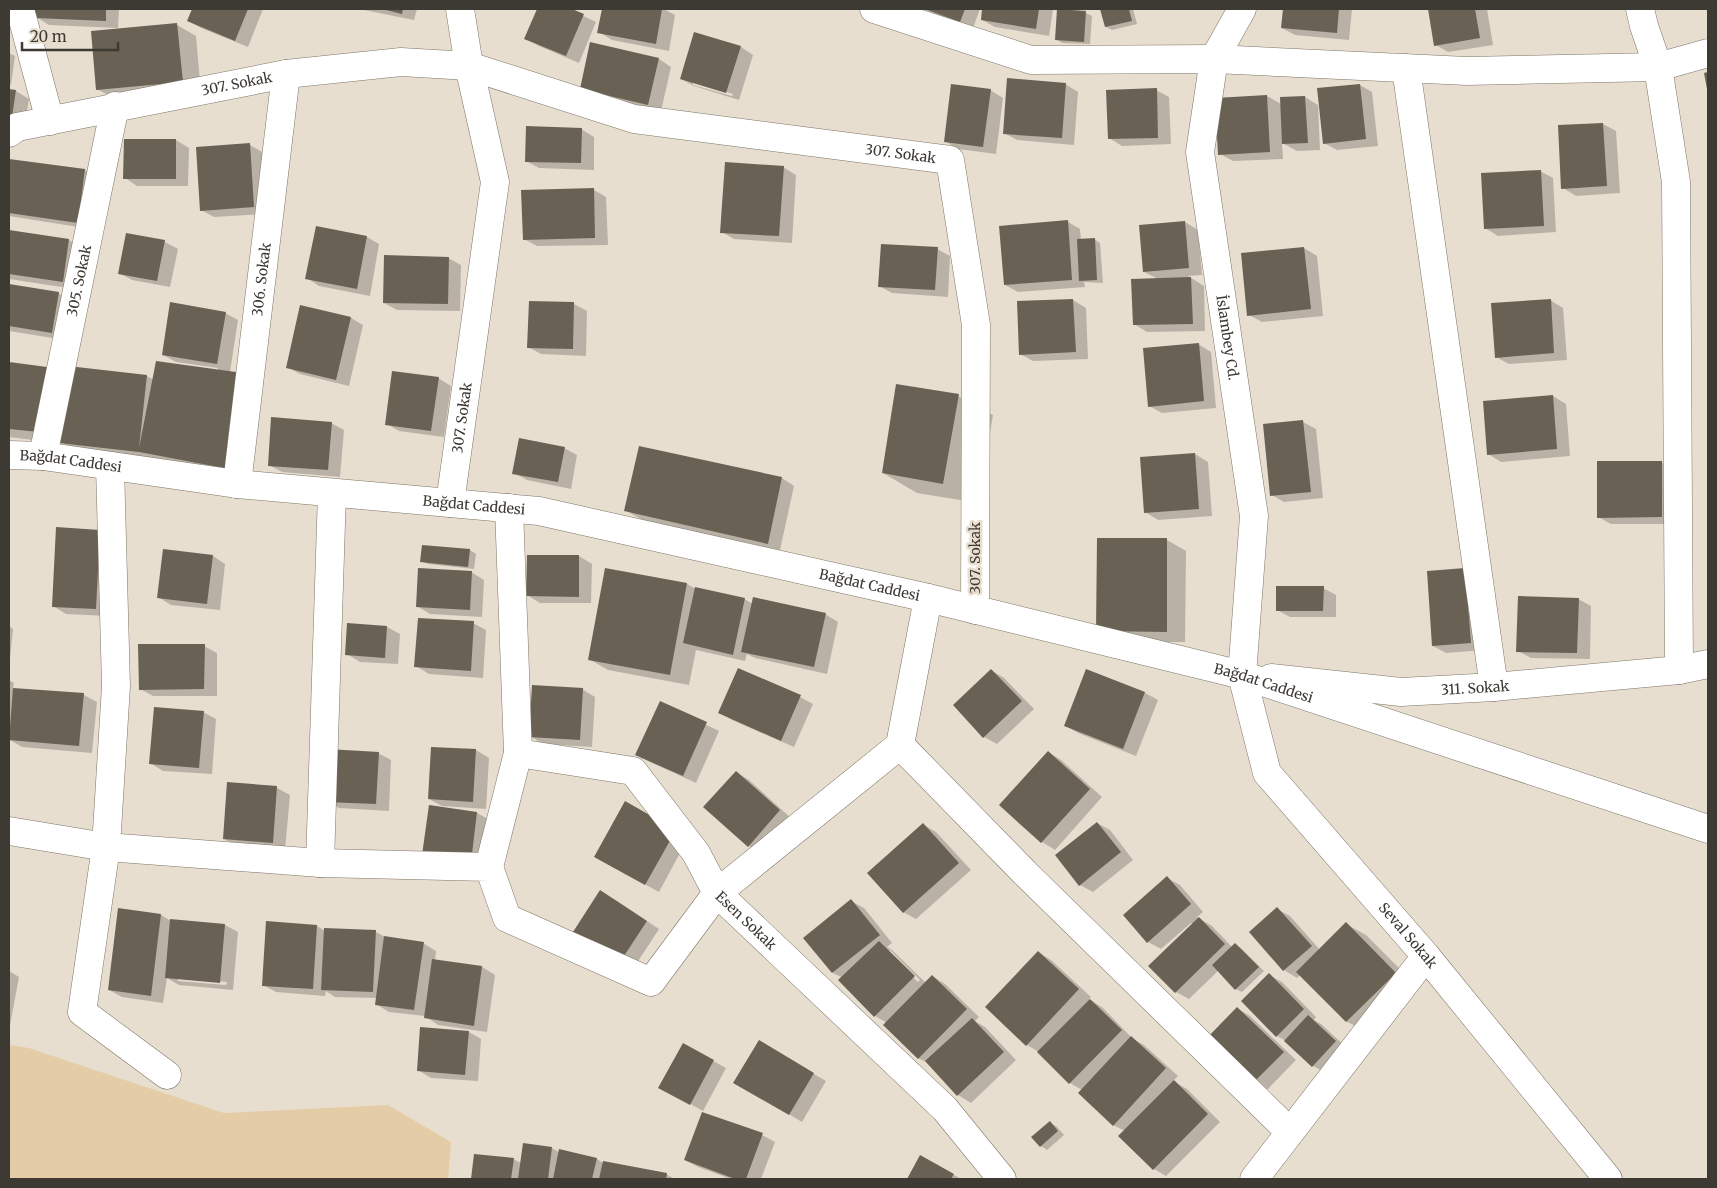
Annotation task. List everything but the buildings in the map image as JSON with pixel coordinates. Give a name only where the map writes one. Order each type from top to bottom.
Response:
[{"type":"street","points":[[20,9],[50,120]]},
{"type":"street","name":"307. Sokak","points":[[450,503],[495,182],[469,66],[460,9]]},
{"type":"street","points":[[874,9],[1030,60],[1214,59],[1467,71],[1658,67],[1708,53]]},
{"type":"street","name":"İslambey Cd.","points":[[1242,9],[1214,59],[1200,152],[1254,516],[1242,675]]},
{"type":"street","points":[[1640,9],[1658,67],[1676,182],[1679,670]]},
{"type":"street","name":"307. Sokak","points":[[9,133],[17,127],[115,106],[286,74],[402,62],[469,66],[634,119],[950,160],[976,325],[975,610]]},
{"type":"street","points":[[1406,68],[1494,687]]},
{"type":"street","name":"306. Sokak","points":[[237,484],[286,74]]},
{"type":"street","name":"305. Sokak","points":[[42,456],[115,106]]},
{"type":"street","name":"Bağdat Caddesi","points":[[9,455],[42,456],[237,484],[539,511],[928,598],[1242,675],[1708,829]]},
{"type":"street","points":[[110,466],[116,686],[106,847],[82,1012],[167,1076]]},
{"type":"street","points":[[320,863],[332,493]]},
{"type":"street","points":[[509,508],[518,753],[489,868],[507,918],[652,982],[717,893],[696,853],[633,771],[518,753]]},
{"type":"street","points":[[928,598],[900,745],[1025,873],[1290,1132]]},
{"type":"street","name":"311. Sokak","points":[[1242,675],[1401,692],[1494,687],[1679,670],[1708,664]]},
{"type":"street","name":"Seval Sokak","points":[[1242,675],[1267,773],[1426,956],[1608,1179]]},
{"type":"street","name":"Esen Sokak","points":[[900,745],[717,893],[945,1109],[1002,1179]]},
{"type":"street","points":[[9,831],[106,847],[320,863],[489,868]]},
{"type":"street","points":[[1254,1179],[1426,956]]},
{"type":"shaded area","points":[[9,1045],[29,1048],[224,1113],[388,1105],[451,1142],[448,1179],[9,1179]]}]
